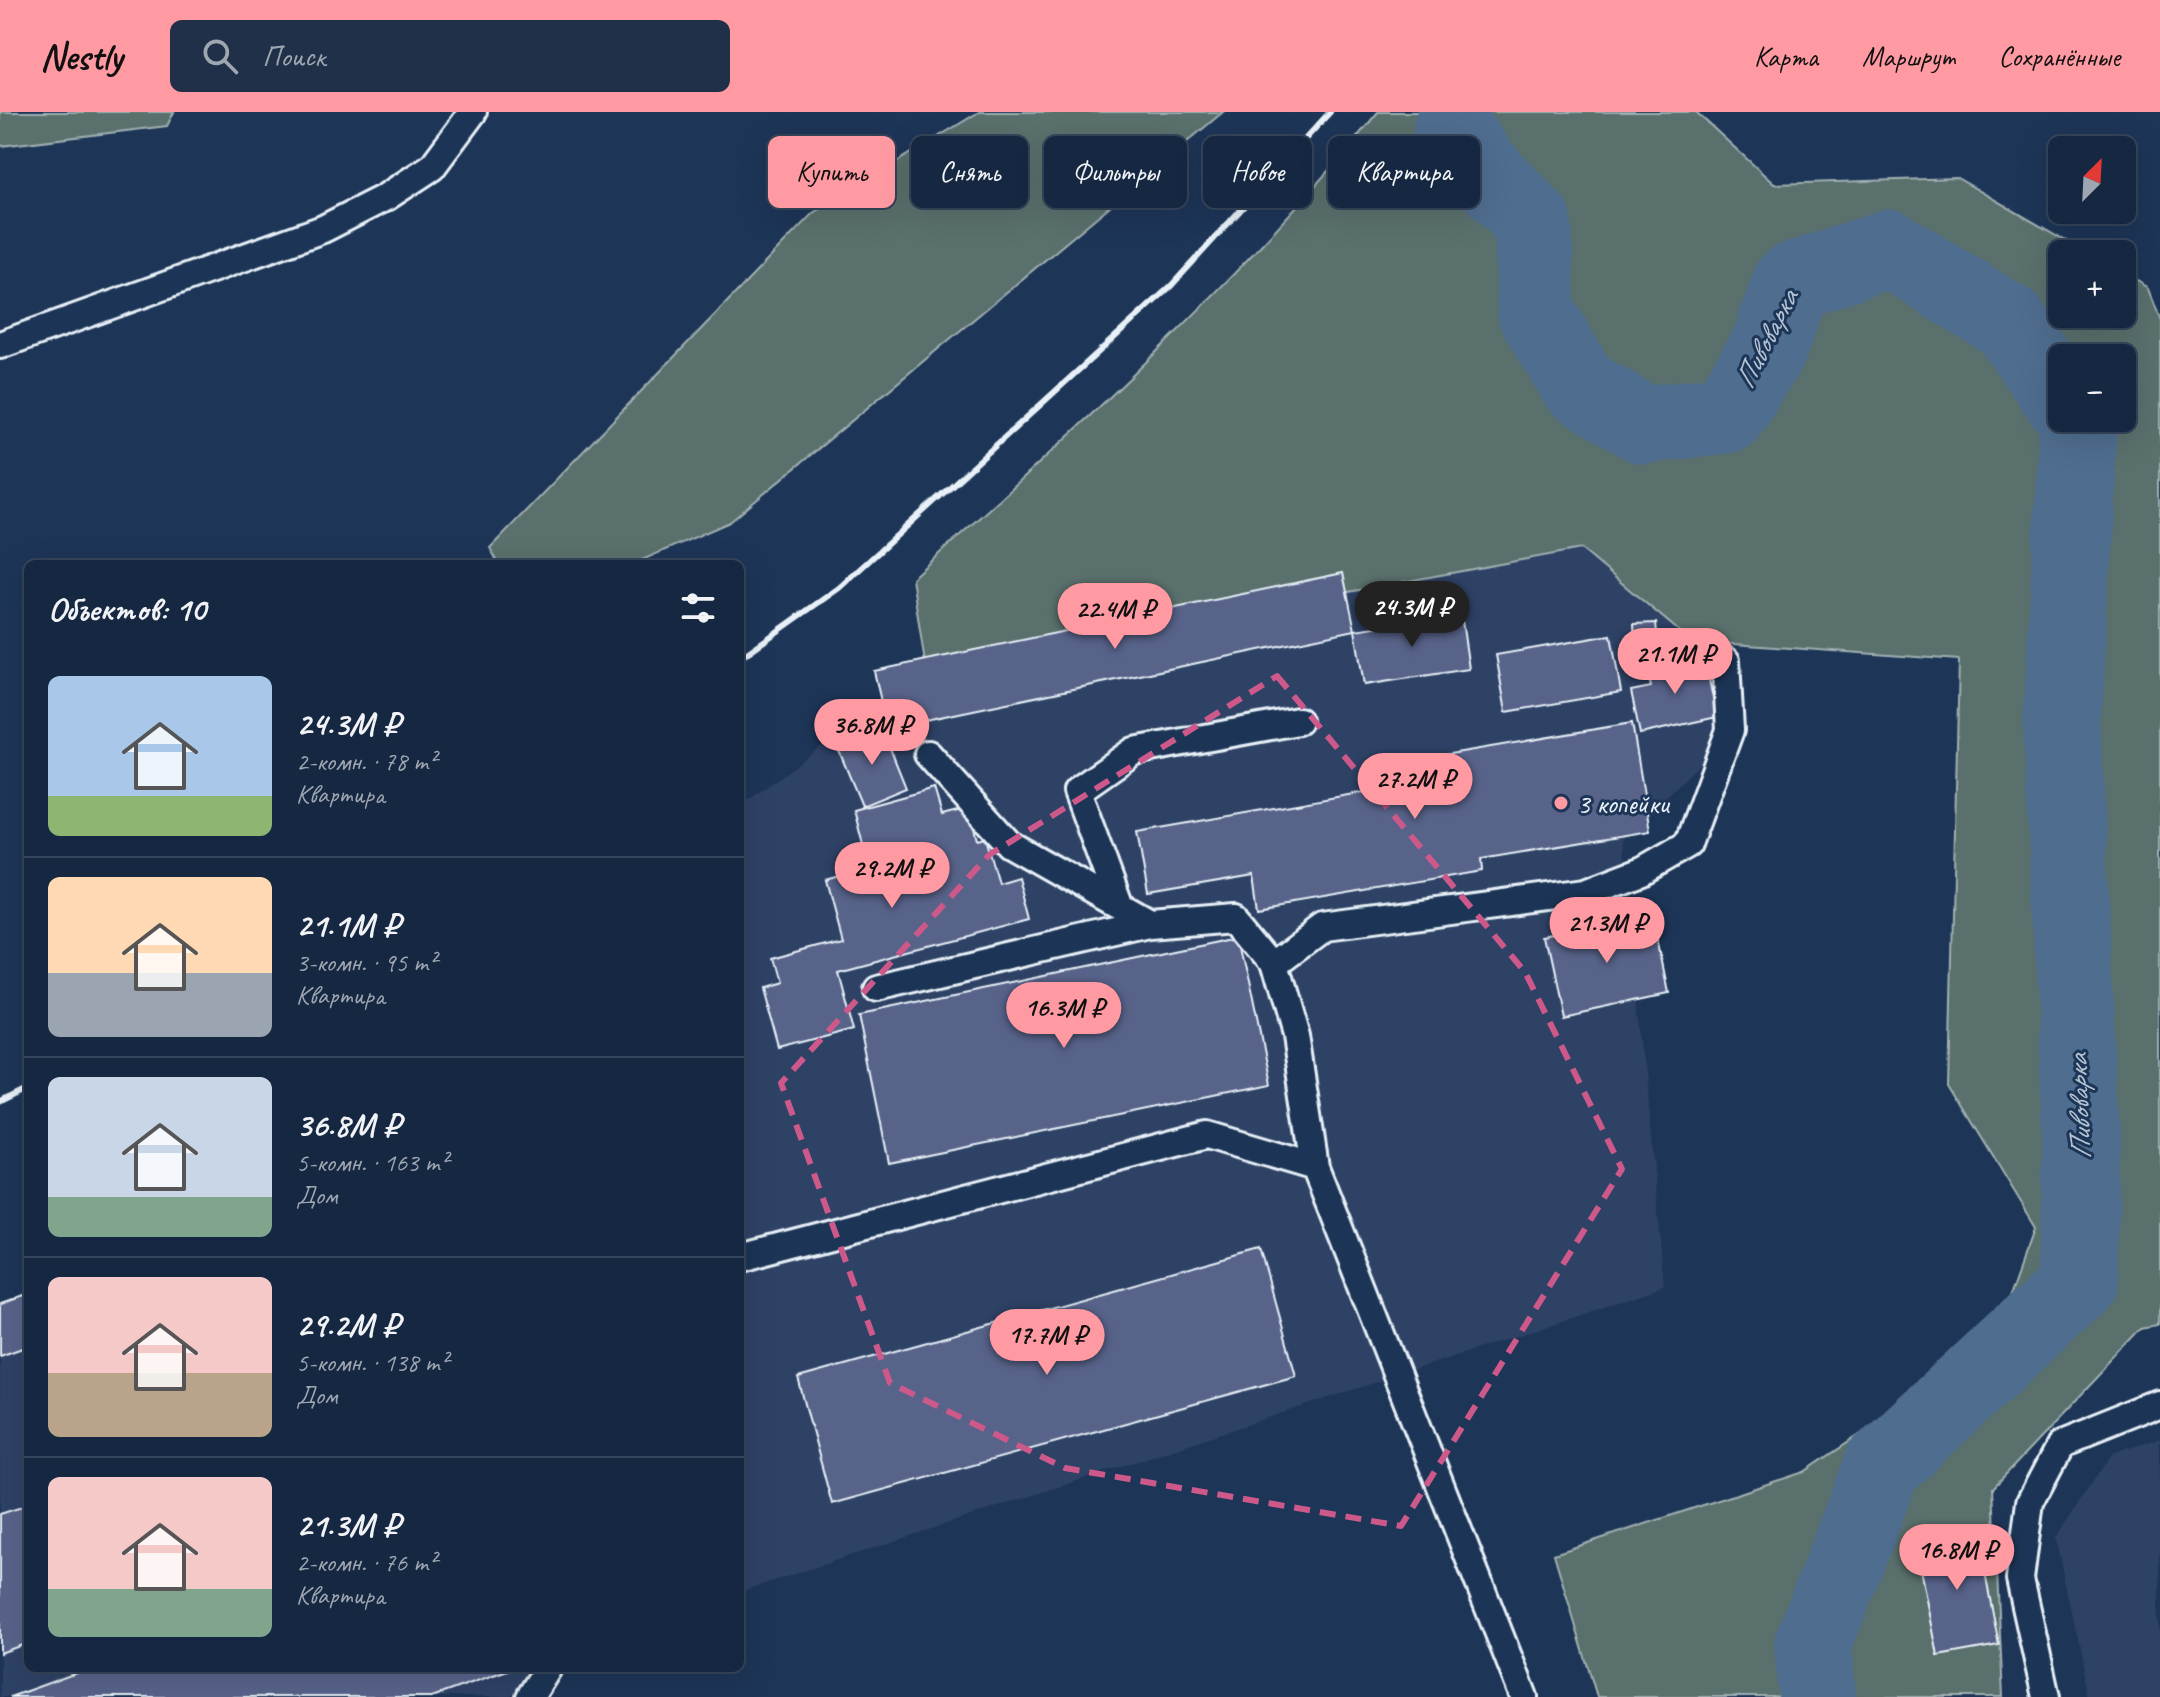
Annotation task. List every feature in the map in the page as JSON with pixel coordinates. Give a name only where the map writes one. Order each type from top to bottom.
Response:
[{"type":"lane","points":[[0,345],[323,229],[432,167],[473,112]]},
{"type":"lane","points":[[1274,963],[1322,927],[1586,892],[1641,871],[1688,844],[1730,730],[1726,661]]},
{"type":"lane","points":[[1119,905],[1077,791],[1134,751],[1298,721]]},
{"type":"lane","points":[[928,754],[1009,844],[1150,924]]},
{"type":"lane","points":[[876,988],[1150,924],[1236,917],[1274,963],[1295,1036],[1315,1167],[1524,1697]]},
{"type":"lane","points":[[744,1256],[1207,1135],[1315,1167]]},
{"type":"lane","points":[[2046,1697],[2020,1579],[2030,1502],[2060,1445],[2160,1405]]},
{"type":"lane","points":[[530,1697],[546,1672]]},
{"type":"highlighted area","points":[[1277,676],[1525,972],[1622,1169],[1401,1526],[1065,1468],[890,1383],[781,1083],[989,855]]},
{"type":"shaded area","points":[[1581,549],[1691,641],[1720,744],[1623,839],[1665,1287],[744,1591],[744,803],[926,670]]},
{"type":"shaded area","points":[[24,1297],[24,1672],[526,1672],[511,1697],[0,1697],[0,1306]]},
{"type":"shaded area","points":[[2160,1440],[2160,1697],[2090,1697],[2056,1538],[2109,1457]]},
{"type":"green space","points":[[0,112],[174,112],[167,126],[0,146]]},
{"type":"green space","points":[[979,112],[1223,112],[1187,142],[1187,136],[1044,136],[1044,208],[1108,208],[730,522],[642,560],[497,560],[490,548],[813,213],[821,208],[895,208],[895,163],[911,153],[911,208],[1028,208],[1028,136],[940,136]]},
{"type":"green space","points":[[1378,112],[1696,112],[1774,184],[1957,178],[2065,240],[2048,240],[2048,328],[2136,328],[2136,281],[2148,288],[2160,319],[2160,1324],[2145,1327],[1993,1488],[2003,1697],[1597,1697],[1554,1554],[1804,1472],[1994,1345],[2036,1227],[1949,1084],[1959,660],[1691,641],[1581,549],[926,670],[912,578],[1095,411],[1213,296],[1295,208],[1312,208],[1312,189],[1328,171],[1328,208],[1480,208],[1480,136],[1358,136]]},
{"type":"building","points":[[1343,573],[1355,630],[887,728],[874,671]]},
{"type":"building","points":[[1461,614],[1469,669],[1364,685],[1355,630]]},
{"type":"building","points":[[1656,623],[1659,654],[1636,656],[1634,624]]},
{"type":"building","points":[[1611,635],[1621,692],[1506,712],[1496,655]]},
{"type":"building","points":[[1704,656],[1717,717],[1640,734],[1631,691],[1651,687],[1647,668]]},
{"type":"building","points":[[1632,723],[1650,831],[1481,859],[1482,871],[1259,909],[1254,876],[1148,894],[1137,832],[1371,791],[1367,768]]},
{"type":"building","points":[[882,728],[906,788],[862,806],[837,746]]},
{"type":"building","points":[[934,788],[942,815],[969,808],[977,840],[985,838],[998,883],[1018,877],[1029,919],[838,970],[854,1030],[777,1050],[760,988],[777,983],[770,958],[841,939],[825,880],[869,868],[854,810]]},
{"type":"building","points":[[1653,915],[1669,993],[1561,1016],[1544,937]]},
{"type":"building","points":[[1238,936],[1269,1085],[889,1163],[859,1015]]},
{"type":"building","points":[[1261,1249],[1296,1376],[832,1504],[798,1378]]},
{"type":"building","points":[[24,1295],[24,1347],[0,1356],[0,1304]]},
{"type":"building","points":[[24,1506],[24,1644],[0,1653],[0,1514]]},
{"type":"building","points":[[1976,1527],[1999,1645],[1938,1656],[1915,1538]]},
{"type":"building","points":[[79,1672],[502,1672],[432,1697],[10,1697]]},
{"type":"waterway","name":"Пивоварка","points":[[1452,128],[1480,166],[1533,222],[1536,312],[1579,385],[1644,425],[1727,414],[1769,347],[1791,282],[1889,248],[2009,323],[2048,379]]},
{"type":"waterway","name":"Пивоварка","points":[[1817,1697],[1813,1644],[1882,1466],[2080,1281],[2081,1135],[2062,721],[2077,432]]},
{"type":"railway","points":[[744,655],[839,588],[1171,286],[1330,112]]},
{"type":"railway","points":[[0,1102],[24,1090]]},
{"type":"place","name":"3 копейки","points":[[1561,803]]}]
